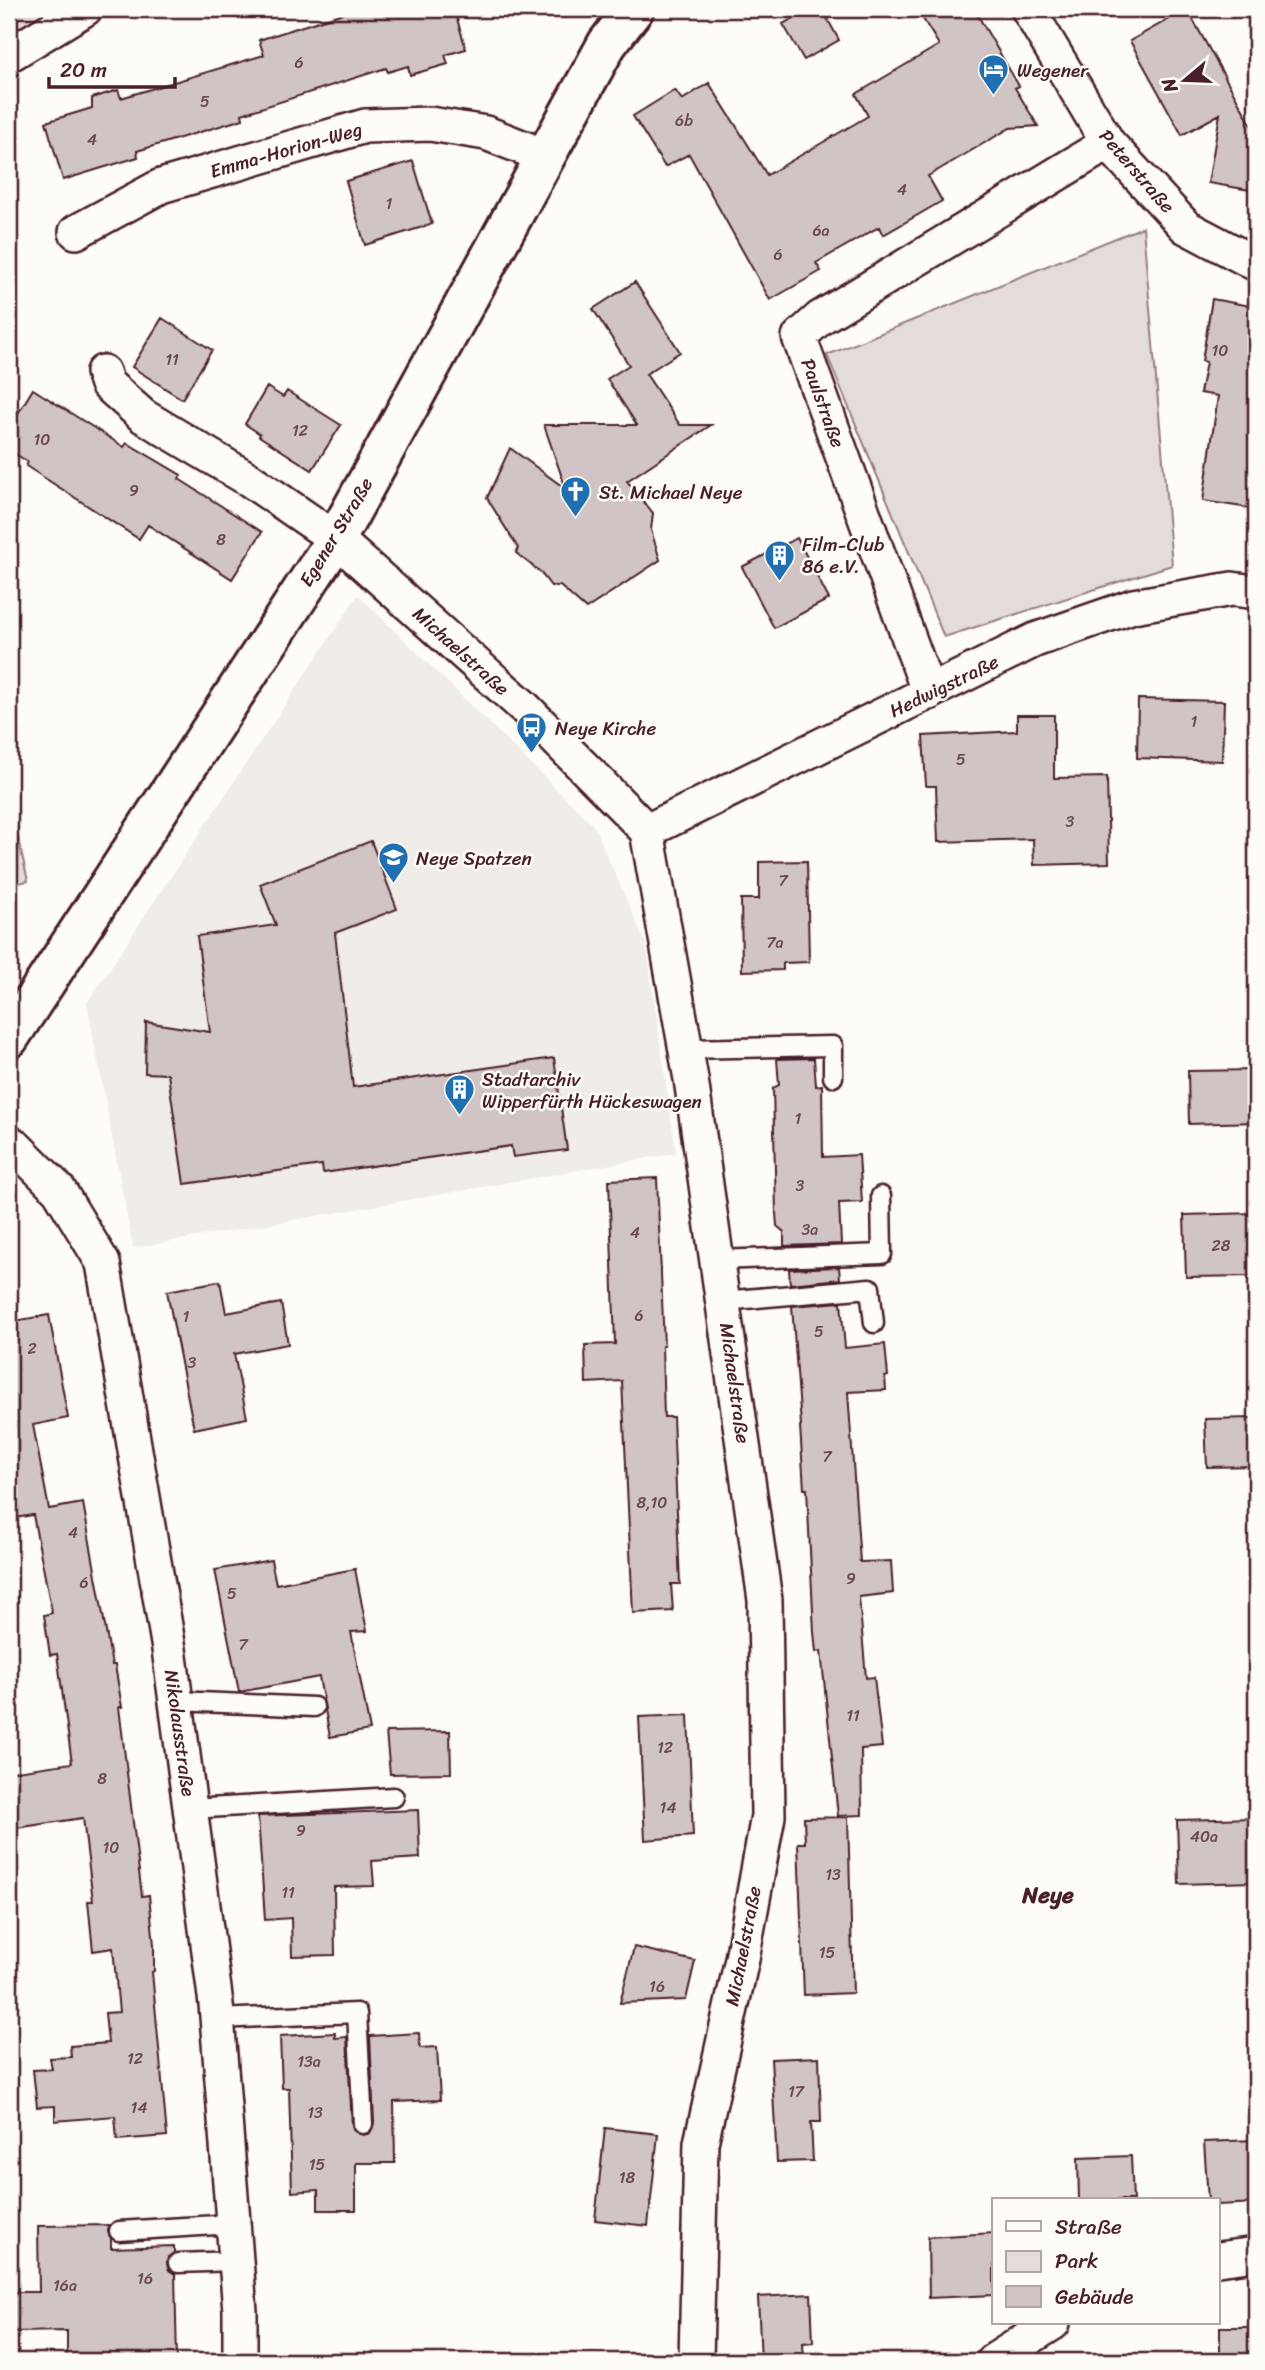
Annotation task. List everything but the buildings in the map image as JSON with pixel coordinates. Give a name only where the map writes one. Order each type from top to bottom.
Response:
[{"type":"street","points":[[9,55],[85,9]]},
{"type":"street","name":"Egener Straße","points":[[9,1038],[336,539],[607,44],[634,9]]},
{"type":"street","name":"Peterstraße","points":[[1028,9],[1108,143],[1186,227],[1256,264]]},
{"type":"street","name":"Emma-Horion-Weg","points":[[76,232],[161,186],[365,126],[430,124],[486,133],[547,157]]},
{"type":"street","name":"Paulstraße","points":[[929,693],[799,337],[820,318],[1108,143]]},
{"type":"street","points":[[103,372],[107,384],[143,416],[250,480],[336,539]]},
{"type":"street","name":"Michaelstraße","points":[[336,539],[524,707],[647,831],[718,1260],[765,1600],[768,1816],[742,1959],[701,2143],[696,2361]]},
{"type":"street","name":"Hedwigstraße","points":[[647,831],[1035,640],[1133,606],[1232,589],[1256,592]]},
{"type":"street","name":"Nikolausstraße","points":[[9,1142],[59,1190],[103,1264],[169,1649],[217,2019],[240,2311],[240,2361]]},
{"type":"street","points":[[1220,2259],[1256,2254]]},
{"type":"street","points":[[993,2361],[1051,2324]]},
{"type":"lane","points":[[685,1049],[833,1046],[833,1077]]},
{"type":"lane","points":[[718,1260],[882,1254],[881,1196]]},
{"type":"lane","points":[[723,1301],[870,1288],[874,1323]]},
{"type":"lane","points":[[176,1701],[314,1706]]},
{"type":"lane","points":[[190,1809],[394,1797]]},
{"type":"lane","points":[[217,2019],[357,2013],[363,2123]]},
{"type":"lane","points":[[119,2231],[233,2224]]},
{"type":"lane","points":[[178,2263],[236,2261]]},
{"type":"shaded area","name":"Neye Spatzen","points":[[358,595],[594,826],[646,944],[676,1153],[133,1248],[87,1003]]},
{"type":"green space","points":[[9,9],[85,9],[9,55]]},
{"type":"green space","points":[[1143,227],[1172,565],[944,637],[827,355]]},
{"type":"green space","points":[[9,799],[28,881],[9,885]]},
{"type":"place","name":"Wegener","points":[[994,97]]},
{"type":"place","name":"St. Michael Neye","points":[[576,519]]},
{"type":"place","name":"Film-Club 86 e.V.","points":[[779,582]]},
{"type":"place","name":"Neye Kirche","points":[[532,755]]},
{"type":"place","name":"Neye Spatzen","points":[[393,885]]},
{"type":"place","name":"Stadtarchiv Wipperfürth Hückeswagen","points":[[459,1117]]},
{"type":"district","name":"Neye","points":[[1048,1895]]}]
